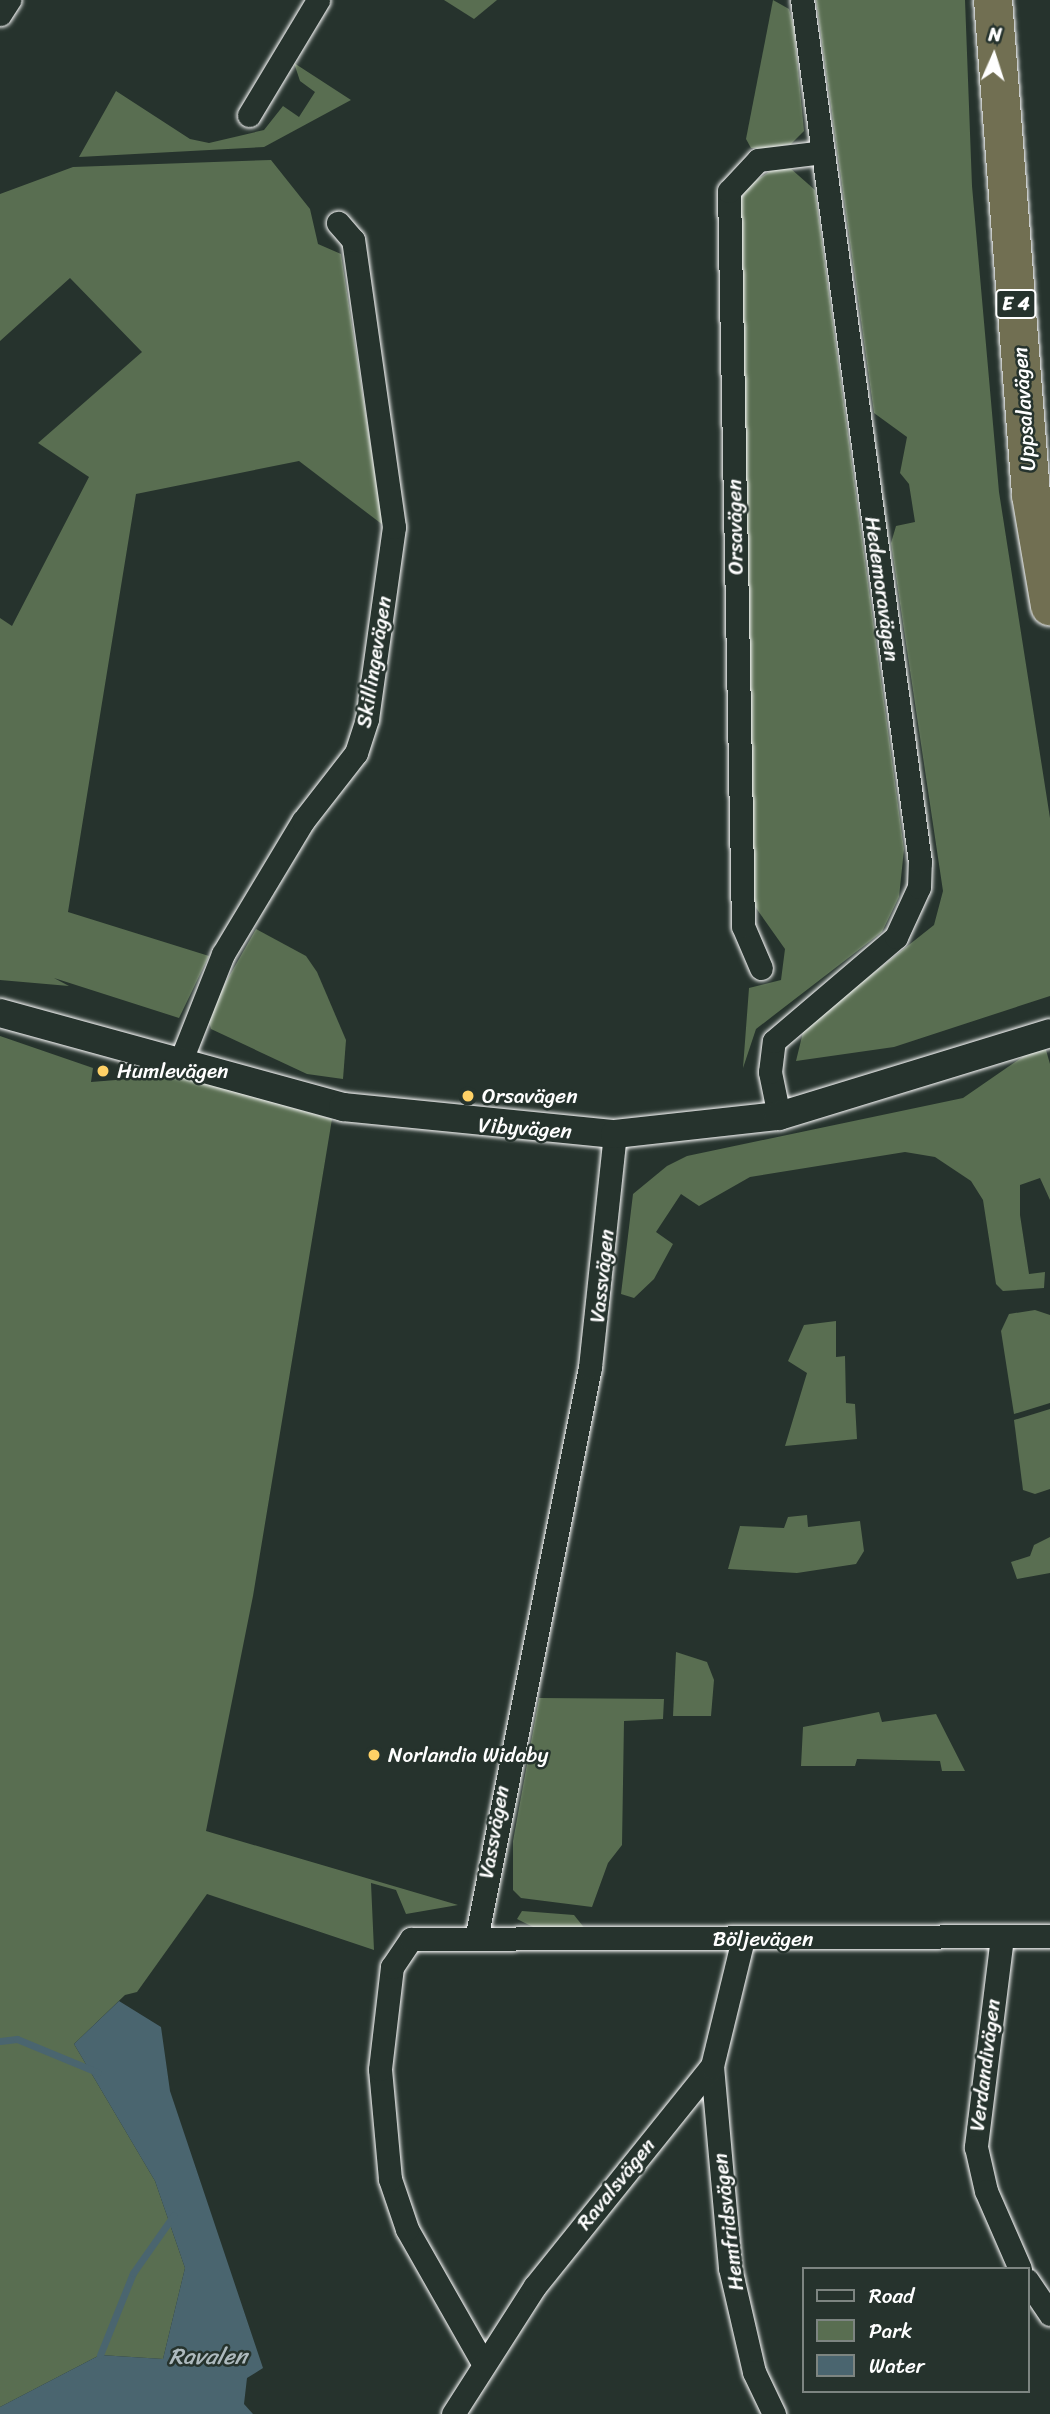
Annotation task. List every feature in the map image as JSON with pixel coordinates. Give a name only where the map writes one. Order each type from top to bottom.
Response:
[{"type":"highway","name":"Uppsalavägen","points":[[993,0],[1031,495],[1050,606]]},
{"type":"street","points":[[0,13],[9,0]]},
{"type":"street","points":[[249,115],[318,0]]},
{"type":"street","name":"Hedemoravägen","points":[[779,1116],[769,1056],[774,1041],[896,937],[919,875],[802,0]]},
{"type":"street","name":"Orsavägen","points":[[761,968],[743,926],[729,191],[758,160],[823,152]]},
{"type":"street","name":"Skillingevägen","points":[[181,1060],[223,954],[303,821],[356,753],[367,719],[394,527],[353,240],[338,223]]},
{"type":"street","name":"Vibyvägen","points":[[0,1013],[181,1060],[343,1107],[615,1134],[779,1116],[1050,1033]]},
{"type":"street","name":"Vassvägen","points":[[477,1934],[590,1367],[615,1134]]},
{"type":"street","points":[[477,1934],[411,1939],[398,1950],[380,2069],[390,2179],[407,2229],[483,2363]]},
{"type":"street","name":"Böljevägen","points":[[477,1934],[743,1940],[1050,1936]]},
{"type":"street","name":"Verdandivägen","points":[[1002,1937],[976,2147],[986,2192],[1019,2267]]},
{"type":"street","name":"Ravalsvägen","points":[[453,2414],[483,2363],[535,2286],[712,2066],[743,1940]]},
{"type":"street","name":"Hemfridsvägen","points":[[712,2066],[730,2268],[754,2372],[774,2414]]},
{"type":"street","points":[[1029,2283],[1050,2314]]},
{"type":"green space","points":[[444,0],[497,0],[474,19]]},
{"type":"green space","points":[[773,0],[789,9],[794,27],[804,131],[791,144],[764,149],[751,148],[746,139]]},
{"type":"green space","points":[[816,0],[965,0],[972,186],[999,492],[1050,818],[1050,996],[894,1047],[796,1061],[804,1028],[934,925],[943,891],[891,543],[896,526],[915,522],[909,484],[900,473],[907,437],[874,413]]},
{"type":"green space","points":[[294,63],[351,100],[264,147],[79,157],[116,91],[190,139],[209,143],[264,130],[283,106],[299,117],[315,92],[300,81]]},
{"type":"green space","points":[[271,160],[310,209],[318,244],[341,254],[383,525],[299,461],[136,494],[68,912],[209,956],[179,1018],[54,978],[69,986],[0,980],[0,618],[12,626],[89,477],[38,443],[142,352],[70,278],[0,341],[0,194],[73,167]]},
{"type":"green space","points":[[775,168],[790,168],[815,190],[904,849],[899,897],[882,932],[756,1029],[743,1068],[749,988],[781,980],[785,949],[749,898],[737,204],[749,185]]},
{"type":"green space","points":[[256,929],[306,956],[317,972],[346,1040],[343,1079],[307,1074],[211,1029],[207,1015]]},
{"type":"green space","points":[[0,1036],[93,1068],[91,1082],[178,1075],[332,1119],[253,1596],[206,1831],[458,1905],[406,1914],[396,1890],[371,1883],[374,1950],[207,1894],[137,1992],[125,1995],[74,2044],[155,2181],[185,2268],[163,2359],[100,2355],[0,2407]]},
{"type":"green space","points":[[1034,1049],[1046,1050],[1050,1064],[1050,1200],[1040,1178],[1020,1185],[1020,1215],[1029,1274],[1045,1272],[1044,1288],[1003,1291],[996,1284],[983,1200],[971,1181],[935,1157],[905,1152],[750,1177],[699,1206],[681,1194],[656,1232],[673,1244],[654,1279],[634,1298],[621,1294],[633,1194],[667,1166],[687,1156],[963,1098]]},
{"type":"green space","points":[[1035,1310],[1050,1315],[1050,1403],[1014,1414],[1001,1331],[1009,1314]]},
{"type":"green space","points":[[836,1321],[836,1357],[845,1356],[846,1403],[855,1404],[857,1439],[785,1446],[807,1373],[788,1361],[804,1325]]},
{"type":"green space","points":[[1050,1409],[1050,1489],[1035,1494],[1023,1490],[1014,1420]]},
{"type":"green space","points":[[807,1515],[808,1527],[860,1521],[864,1551],[856,1564],[797,1573],[728,1569],[740,1526],[784,1528],[788,1517]]},
{"type":"green space","points":[[1050,1537],[1050,1573],[1017,1579],[1011,1562],[1030,1556],[1034,1545]]},
{"type":"green space","points":[[676,1652],[707,1662],[714,1680],[711,1716],[673,1716]]},
{"type":"green space","points":[[539,1698],[664,1699],[663,1719],[624,1721],[622,1845],[608,1863],[592,1907],[521,1898],[513,1890],[513,1841]]},
{"type":"green space","points":[[879,1712],[882,1722],[936,1714],[965,1771],[942,1771],[940,1761],[857,1759],[855,1766],[801,1766],[803,1727]]},
{"type":"green space","points":[[522,1911],[574,1915],[586,1930],[535,1928],[517,1919]]},
{"type":"water","name":"Ravalen","points":[[119,2001],[161,2027],[170,2091],[263,2368],[247,2378],[244,2404],[253,2414],[0,2414],[0,2407],[100,2355],[163,2359],[185,2268],[155,2181],[74,2044]]},
{"type":"waterway","name":"Ravalen","points":[[0,2041],[17,2039],[97,2072]]},
{"type":"waterway","name":"Ravalen","points":[[100,2355],[133,2273],[173,2216]]},
{"type":"place","name":"Humlevägen","points":[[103,1071]]},
{"type":"place","name":"Orsavägen","points":[[468,1096]]},
{"type":"place","name":"Norlandia Widaby","points":[[374,1755]]}]
